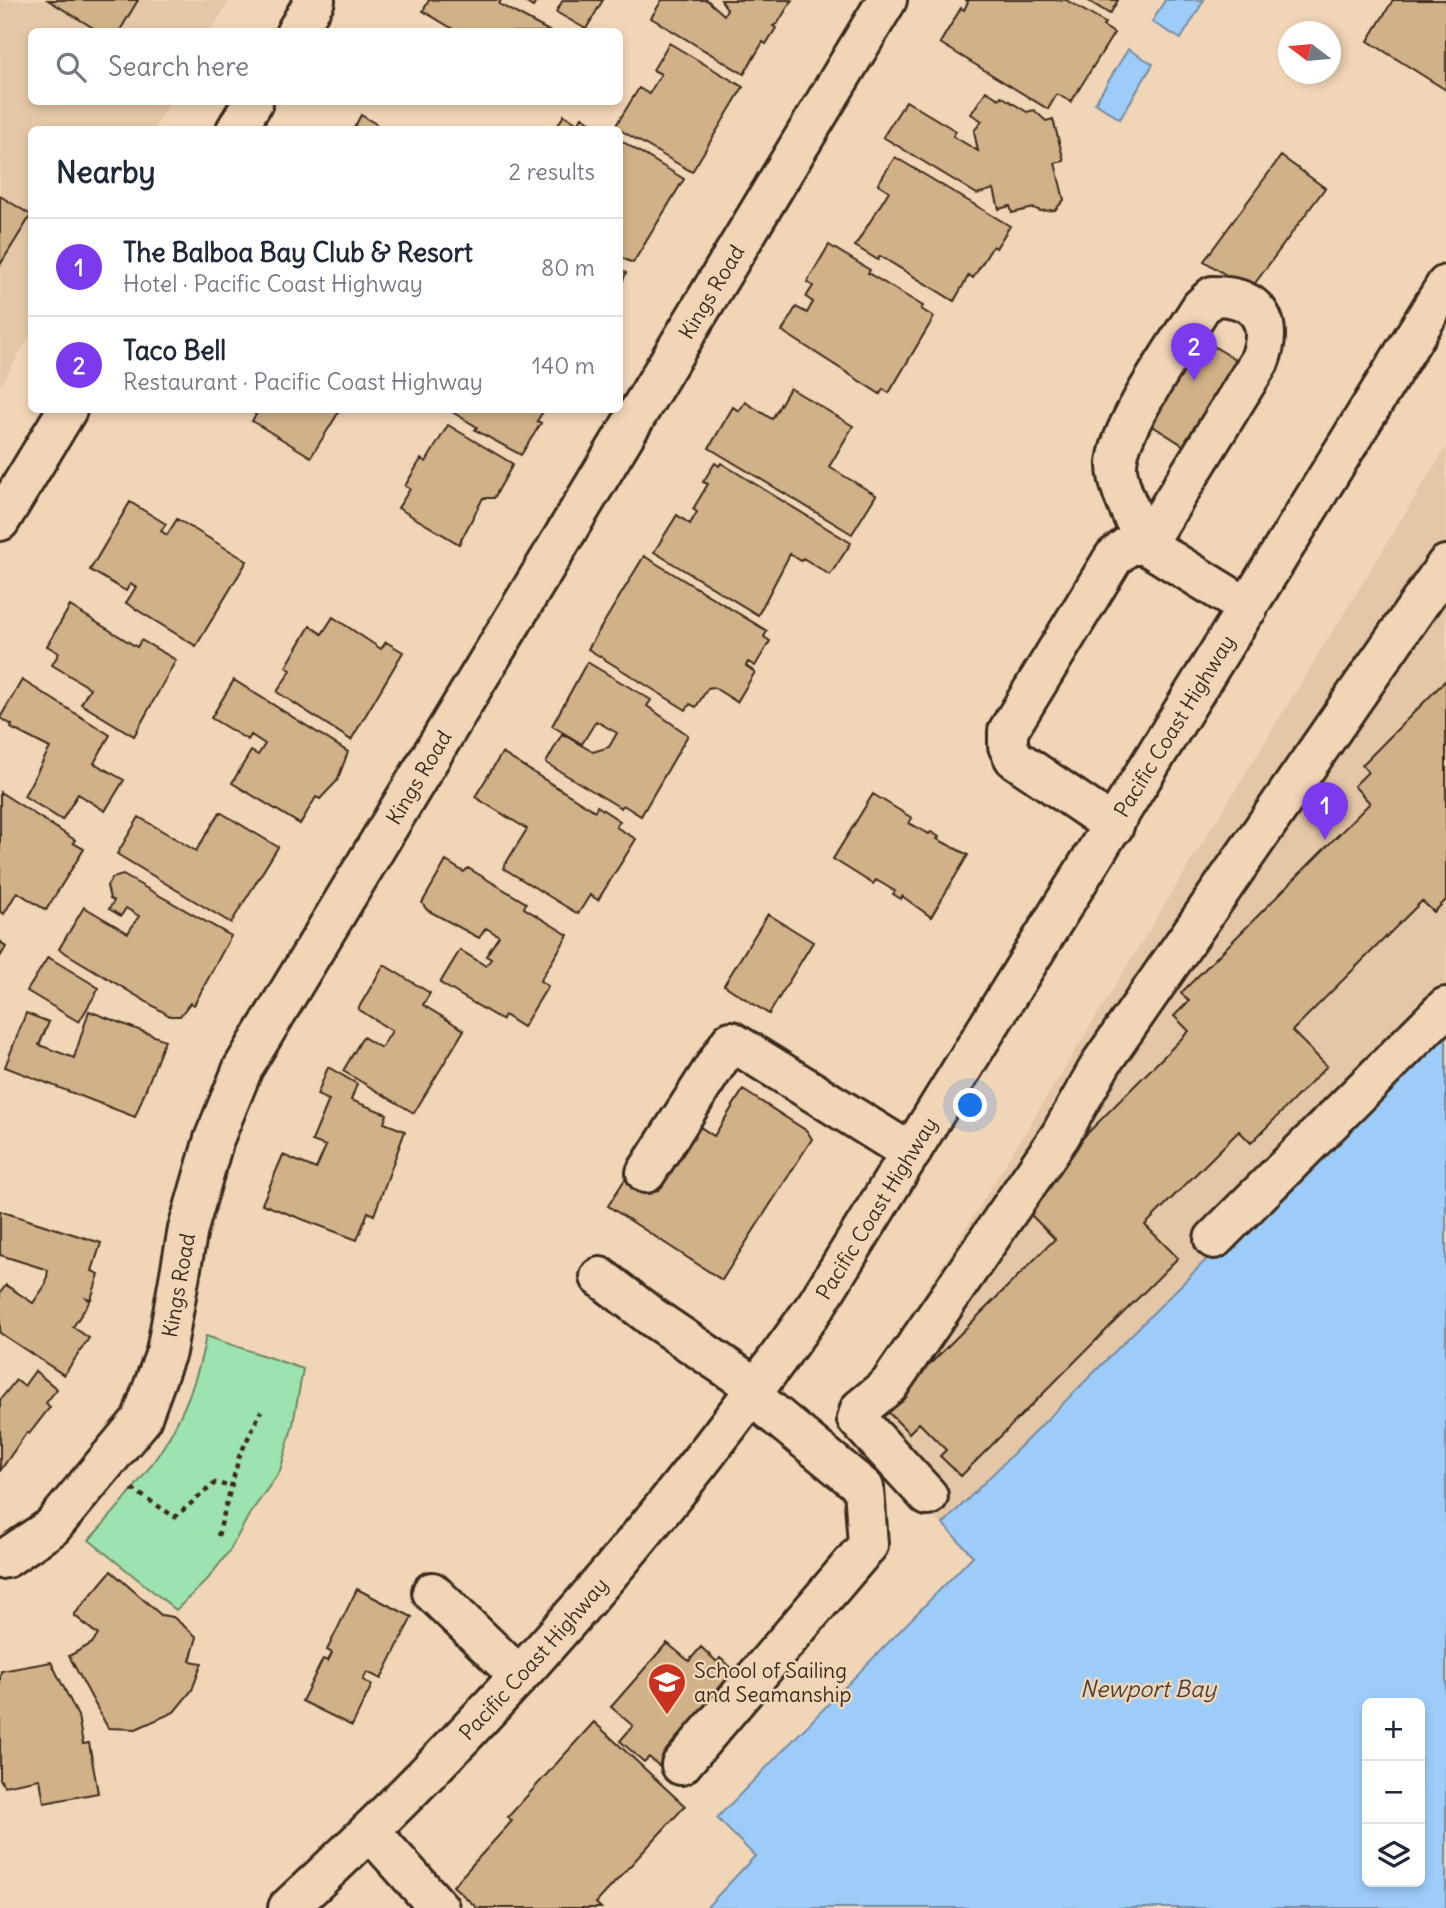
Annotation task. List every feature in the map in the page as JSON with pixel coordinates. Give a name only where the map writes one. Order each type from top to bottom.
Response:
[{"type":"main road","points":[[298,28],[315,0]]},
{"type":"main road","name":"Kings Road","points":[[0,1559],[6,1558],[52,1527],[141,1420],[162,1364],[188,1229],[214,1139],[243,1068],[887,0]]},
{"type":"main road","points":[[238,126],[251,105]]},
{"type":"main road","name":"Pacific Coast Highway","points":[[288,1908],[371,1832],[624,1558],[755,1392],[817,1304],[1446,285]]},
{"type":"main road","points":[[1213,296],[1243,302],[1257,310],[1266,324],[1267,342],[1259,362],[1146,545],[1119,483],[1117,464],[1121,448],[1132,423],[1200,307],[1213,296]]},
{"type":"main road","points":[[0,520],[65,413]]},
{"type":"main road","points":[[1114,826],[1014,758],[1008,746],[1008,730],[1114,557],[1129,545],[1146,545],[1248,608]]},
{"type":"main road","points":[[928,1496],[857,1419],[860,1409],[889,1385],[1060,1136],[1110,1050],[1446,565]]},
{"type":"main road","points":[[1214,1239],[1446,1007]]},
{"type":"main road","points":[[646,1172],[731,1041],[911,1153]]},
{"type":"main road","points":[[600,1277],[755,1392],[864,1488],[867,1545],[681,1765]]},
{"type":"main road","points":[[432,1592],[518,1675]]},
{"type":"main road","points":[[371,1832],[439,1908]]},
{"type":"path","points":[[218,1536],[226,1515],[229,1486],[261,1410]]},
{"type":"path","points":[[101,1468],[174,1517],[215,1483],[229,1486]]},
{"type":"shaded area","points":[[0,0],[230,0],[213,28],[28,28],[28,105],[168,105],[155,126],[28,126],[28,339],[0,386]]},
{"type":"shaded area","points":[[1446,447],[1446,1427],[973,1556],[836,1421],[889,1348],[963,1233]]},
{"type":"green space","points":[[206,1336],[303,1369],[293,1424],[280,1471],[249,1515],[230,1550],[207,1580],[176,1610],[89,1540],[129,1494],[163,1447],[189,1396]]},
{"type":"water","points":[[1165,0],[1204,0],[1181,39],[1152,22]]},
{"type":"water","points":[[1128,49],[1153,64],[1120,119],[1095,103]]},
{"type":"water","name":"Newport Bay","points":[[1446,1019],[1446,1908],[706,1908],[755,1856],[717,1818],[973,1556],[943,1524]]},
{"type":"building","points":[[48,0],[138,0],[121,28],[94,28]]},
{"type":"building","points":[[429,0],[501,0],[499,4],[544,28],[451,28],[423,11]]},
{"type":"building","points":[[522,0],[537,0],[533,7]]},
{"type":"building","points":[[563,0],[603,0],[587,28],[556,12]]},
{"type":"building","points":[[662,0],[707,0],[724,15],[727,9],[721,0],[792,0],[778,23],[773,26],[776,28],[766,44],[763,42],[744,74],[651,18]]},
{"type":"building","points":[[966,0],[1066,0],[1105,23],[1103,26],[1114,33],[1071,102],[1057,94],[1048,109],[940,43],[961,8],[964,10],[968,2]]},
{"type":"building","points":[[1087,0],[1118,0],[1110,14]]},
{"type":"building","points":[[1393,0],[1446,0],[1446,90],[1368,41]]},
{"type":"building","points":[[669,43],[743,87],[692,172],[623,132],[623,126],[616,126],[639,88],[649,94],[661,74],[653,70]]},
{"type":"building","points":[[986,91],[999,99],[1001,96],[1027,112],[1034,110],[1046,121],[1053,119],[1064,161],[1055,163],[1064,200],[1055,210],[1040,211],[1034,208],[1012,213],[1010,206],[999,209],[994,189],[977,194],[883,137],[906,101],[956,131],[953,136],[978,151],[974,131],[982,121],[971,114]]},
{"type":"building","points":[[361,115],[379,126],[355,126]]},
{"type":"building","points":[[564,115],[578,124],[582,117],[596,126],[557,126]]},
{"type":"building","points":[[623,142],[684,179],[633,263],[623,258]]},
{"type":"building","points":[[1281,156],[1325,188],[1250,290],[1204,261]]},
{"type":"building","points":[[895,157],[1010,226],[996,248],[993,246],[973,278],[969,275],[954,301],[880,256],[878,260],[855,246],[889,191],[878,184]]},
{"type":"building","points":[[0,196],[28,213],[28,220],[0,265]]},
{"type":"building","points":[[829,245],[870,270],[868,273],[923,306],[921,309],[934,317],[889,393],[883,389],[880,394],[782,331],[796,307],[807,313],[813,302],[806,297],[813,286],[807,282]]},
{"type":"building","points":[[1195,335],[1238,361],[1186,447],[1143,420]]},
{"type":"building","points":[[790,388],[853,426],[829,467],[876,495],[852,534],[709,448],[733,407],[739,411],[745,402],[772,419]]},
{"type":"building","points":[[254,413],[338,413],[311,457],[252,421],[256,415]]},
{"type":"building","points":[[454,413],[542,413],[537,421],[541,423],[521,455],[475,430],[477,427]]},
{"type":"building","points":[[448,425],[513,464],[494,498],[483,498],[459,544],[398,508],[410,489],[405,486],[421,459],[426,462]]},
{"type":"building","points":[[715,463],[719,466],[721,463],[851,543],[830,575],[803,558],[801,561],[790,554],[758,615],[654,552],[677,515],[690,524],[697,512],[693,509],[708,484],[703,482]]},
{"type":"building","points":[[130,502],[166,524],[161,531],[167,535],[177,519],[247,561],[196,646],[126,603],[136,587],[130,584],[126,591],[90,570]]},
{"type":"building","points":[[644,556],[767,631],[764,637],[770,641],[755,666],[748,662],[746,666],[755,672],[737,702],[713,687],[708,688],[696,707],[690,704],[686,710],[588,649]]},
{"type":"building","points":[[70,606],[137,647],[141,640],[176,660],[134,736],[81,704],[90,688],[52,665],[59,653],[47,646]]},
{"type":"building","points":[[333,617],[381,649],[386,642],[403,652],[351,740],[277,692],[291,670],[286,667],[310,626],[322,634]]},
{"type":"building","points":[[587,662],[651,700],[647,706],[688,735],[641,816],[623,805],[621,808],[546,763],[562,734],[593,752],[609,747],[617,733],[596,721],[582,744],[552,726]]},
{"type":"building","points":[[22,680],[110,735],[94,763],[124,780],[105,811],[78,794],[62,820],[24,796],[50,748],[11,728],[12,725],[0,718]]},
{"type":"building","points":[[234,680],[348,752],[337,781],[320,799],[316,797],[300,824],[232,783],[251,751],[258,755],[265,744],[251,735],[248,740],[211,718]]},
{"type":"building","points":[[1446,680],[1446,900],[1434,912],[1422,901],[1292,1031],[1327,1066],[1251,1143],[1239,1131],[1145,1225],[1178,1258],[961,1476],[940,1456],[946,1450],[919,1423],[909,1433],[885,1409],[1055,1239],[1026,1210],[1033,1188],[1189,1031],[1174,1016],[1189,1001],[1181,993],[1370,803],[1354,786],[1368,772],[1362,765]]},
{"type":"building","points":[[502,753],[595,811],[597,806],[620,821],[616,827],[636,839],[598,900],[590,895],[578,914],[503,868],[527,829],[475,797]]},
{"type":"building","points":[[0,792],[75,840],[73,843],[84,849],[46,910],[17,892],[4,914],[0,912]]},
{"type":"building","points":[[873,794],[912,818],[909,823],[929,834],[931,832],[939,837],[937,839],[968,855],[931,917],[902,896],[901,899],[893,894],[895,891],[876,880],[873,884],[833,859]]},
{"type":"building","points":[[220,812],[278,847],[231,923],[117,854],[139,817],[196,851]]},
{"type":"building","points":[[446,861],[464,872],[468,868],[526,903],[524,908],[568,935],[540,981],[548,986],[523,1027],[504,1015],[502,1020],[440,983],[460,950],[486,966],[491,959],[486,956],[499,936],[486,928],[479,938],[427,910],[422,903]]},
{"type":"building","points":[[123,875],[231,936],[194,1005],[190,1003],[180,1016],[170,1016],[59,949],[84,907],[128,933],[139,916],[126,908],[121,916],[109,909],[114,901],[110,899],[107,886],[112,878]]},
{"type":"building","points":[[768,914],[813,942],[769,1014],[724,985]]},
{"type":"building","points":[[0,941],[6,947],[0,957]]},
{"type":"building","points":[[48,957],[99,988],[79,1022],[27,991]]},
{"type":"building","points":[[384,965],[430,993],[423,1005],[464,1030],[414,1113],[343,1071],[363,1037],[381,1048],[392,1031],[358,1009]]},
{"type":"building","points":[[89,1011],[165,1040],[135,1117],[5,1067],[26,1013],[49,1022],[39,1045],[74,1058]]},
{"type":"building","points":[[328,1067],[357,1084],[351,1100],[387,1114],[384,1123],[405,1131],[374,1215],[368,1212],[357,1240],[262,1204],[283,1155],[316,1169],[326,1146],[312,1141],[329,1100],[317,1095]]},
{"type":"building","points":[[743,1090],[807,1131],[812,1139],[722,1280],[608,1206],[625,1179],[646,1192],[691,1121],[714,1136]]},
{"type":"building","points":[[0,1211],[101,1243],[92,1271],[99,1274],[91,1299],[87,1298],[90,1301],[73,1327],[89,1338],[64,1375],[0,1333],[0,1293],[6,1285],[33,1303],[46,1284],[48,1270],[0,1255]]},
{"type":"building","points":[[35,1371],[57,1389],[46,1403],[50,1407],[29,1434],[27,1432],[0,1471],[0,1400],[16,1380],[24,1386]]},
{"type":"building","points":[[111,1571],[161,1615],[173,1617],[197,1637],[190,1661],[202,1663],[192,1690],[174,1712],[136,1729],[108,1728],[69,1656],[91,1644],[98,1635],[74,1615]]},
{"type":"building","points":[[357,1589],[412,1617],[381,1679],[367,1672],[363,1680],[372,1685],[352,1726],[302,1701],[323,1659],[328,1661],[332,1653],[327,1650]]},
{"type":"building","name":"School of Sailing and Seamanship","points":[[667,1643],[689,1661],[701,1647],[717,1662],[720,1658],[745,1679],[665,1771],[649,1757],[644,1762],[620,1741],[633,1726],[611,1707]]},
{"type":"building","points":[[51,1662],[78,1716],[83,1744],[89,1743],[98,1793],[44,1803],[40,1779],[4,1786],[0,1779],[0,1677],[1,1671]]},
{"type":"building","points":[[594,1722],[685,1806],[596,1903],[601,1908],[477,1908],[453,1886],[512,1821],[508,1817]]},
{"type":"place","name":"Taco Bell","points":[[1194,381]]},
{"type":"place","name":"The Balboa Bay Club & Resort","points":[[1325,840]]},
{"type":"place","name":"School of Sailing and Seamanship","points":[[667,1716]]}]
